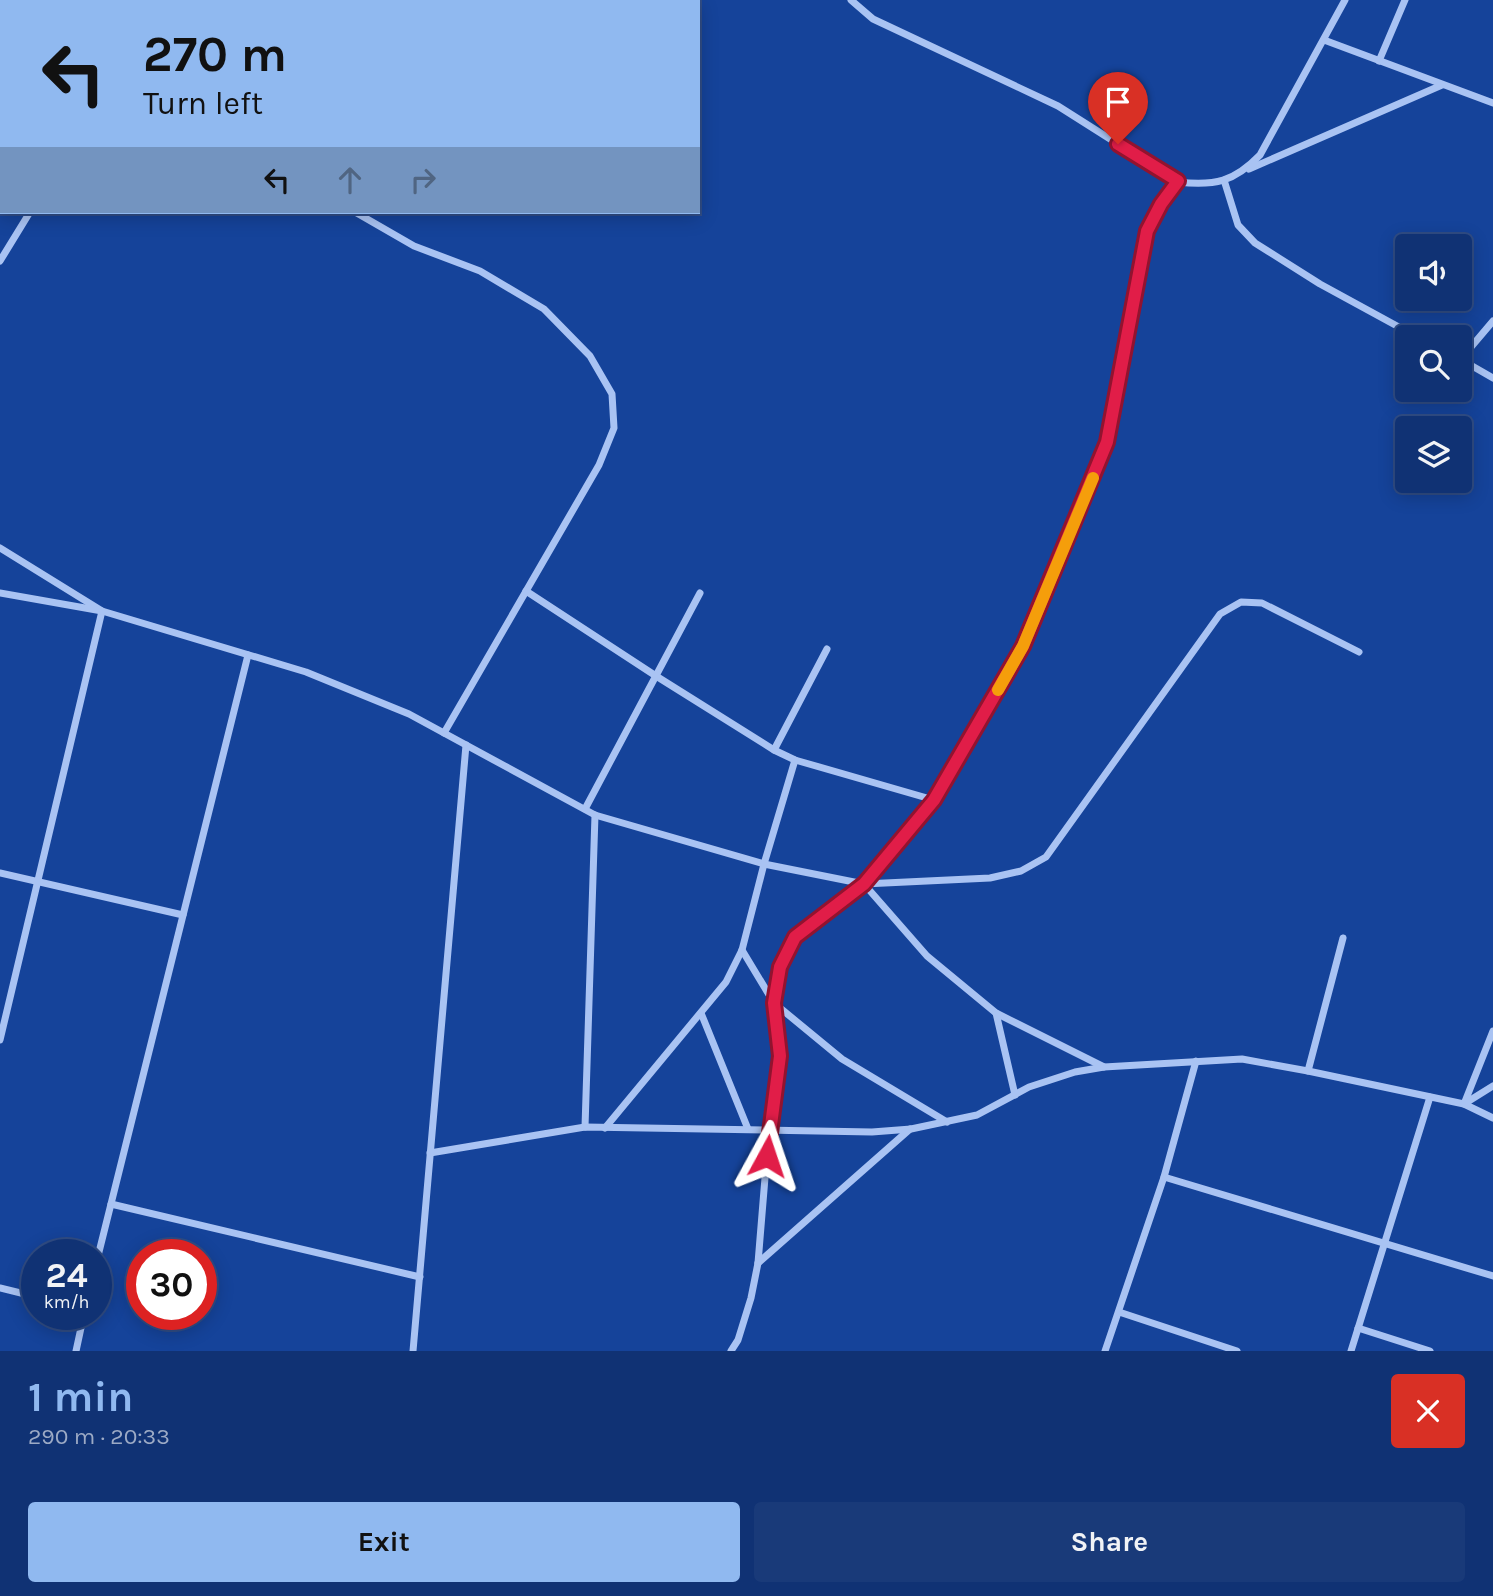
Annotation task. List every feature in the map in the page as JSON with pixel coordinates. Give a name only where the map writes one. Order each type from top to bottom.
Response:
[{"type":"street","points":[[851,0],[873,19],[1058,106],[1178,181],[1201,184],[1224,180],[1442,85]]},
{"type":"street","points":[[1245,171],[1260,155],[1345,0]]},
{"type":"street","points":[[1379,61],[1405,0]]},
{"type":"street","points":[[1324,40],[1492,102]]},
{"type":"street","points":[[1224,180],[1238,225],[1255,243],[1320,284],[1395,325]]},
{"type":"street","points":[[731,1351],[738,1340],[751,1298],[758,1263],[769,1129],[780,1056],[774,1003],[780,967],[795,937],[864,884],[934,800],[1023,646],[1107,442],[1147,231],[1161,204],[1178,181]]},
{"type":"street","points":[[0,261],[29,214]]},
{"type":"street","points":[[358,214],[414,246],[480,271],[544,309],[590,356],[612,394],[614,428],[599,465],[444,733]]},
{"type":"street","points":[[1472,346],[1493,321]]},
{"type":"street","points":[[1472,367],[1493,379]]},
{"type":"street","points":[[0,548],[102,611]]},
{"type":"street","points":[[526,591],[774,750],[795,760],[934,800]]},
{"type":"street","points":[[0,593],[102,611],[306,673],[409,714],[595,815],[764,864],[864,884],[990,878],[1021,871],[1046,857],[1220,614],[1241,601],[1262,603],[1359,652]]},
{"type":"street","points":[[585,809],[700,593]]},
{"type":"street","points":[[0,1040],[102,611]]},
{"type":"street","points":[[774,750],[827,649]]},
{"type":"street","points":[[102,1239],[248,655]]},
{"type":"street","points":[[413,1351],[466,745]]},
{"type":"street","points":[[605,1128],[726,982],[741,950],[795,760]]},
{"type":"street","points":[[585,1128],[595,815]]},
{"type":"street","points":[[0,873],[183,915]]},
{"type":"street","points":[[864,884],[927,956],[996,1013],[1104,1067]]},
{"type":"street","points":[[1308,1070],[1343,938]]},
{"type":"street","points":[[741,950],[774,1003],[842,1059],[947,1122]]},
{"type":"street","points":[[701,1013],[748,1129]]},
{"type":"street","points":[[996,1013],[1015,1095]]},
{"type":"street","points":[[1464,1104],[1493,1031]]},
{"type":"street","points":[[430,1153],[585,1128],[872,1132],[911,1129],[977,1115],[1052,1079],[1104,1067],[1242,1059],[1308,1070],[1464,1104],[1493,1118]]},
{"type":"street","points":[[1105,1351],[1164,1177],[1196,1061]]},
{"type":"street","points":[[1464,1104],[1493,1086]]},
{"type":"street","points":[[1351,1351],[1430,1097]]},
{"type":"street","points":[[758,1263],[911,1129]]},
{"type":"street","points":[[1164,1177],[1493,1276]]},
{"type":"street","points":[[111,1204],[419,1277]]},
{"type":"street","points":[[0,1288],[21,1293]]},
{"type":"street","points":[[1119,1312],[1237,1351]]},
{"type":"street","points":[[1358,1328],[1430,1351]]},
{"type":"street","points":[[81,1330],[77,1350],[86,1351]]},
{"type":"slow traffic","points":[[998,690],[1023,646],[1093,478]]},
{"type":"route","points":[[767,1156],[780,1056],[774,1003],[780,967],[795,937],[864,884],[934,800],[1023,646],[1107,442],[1147,231],[1161,204],[1178,181],[1118,144]]}]
